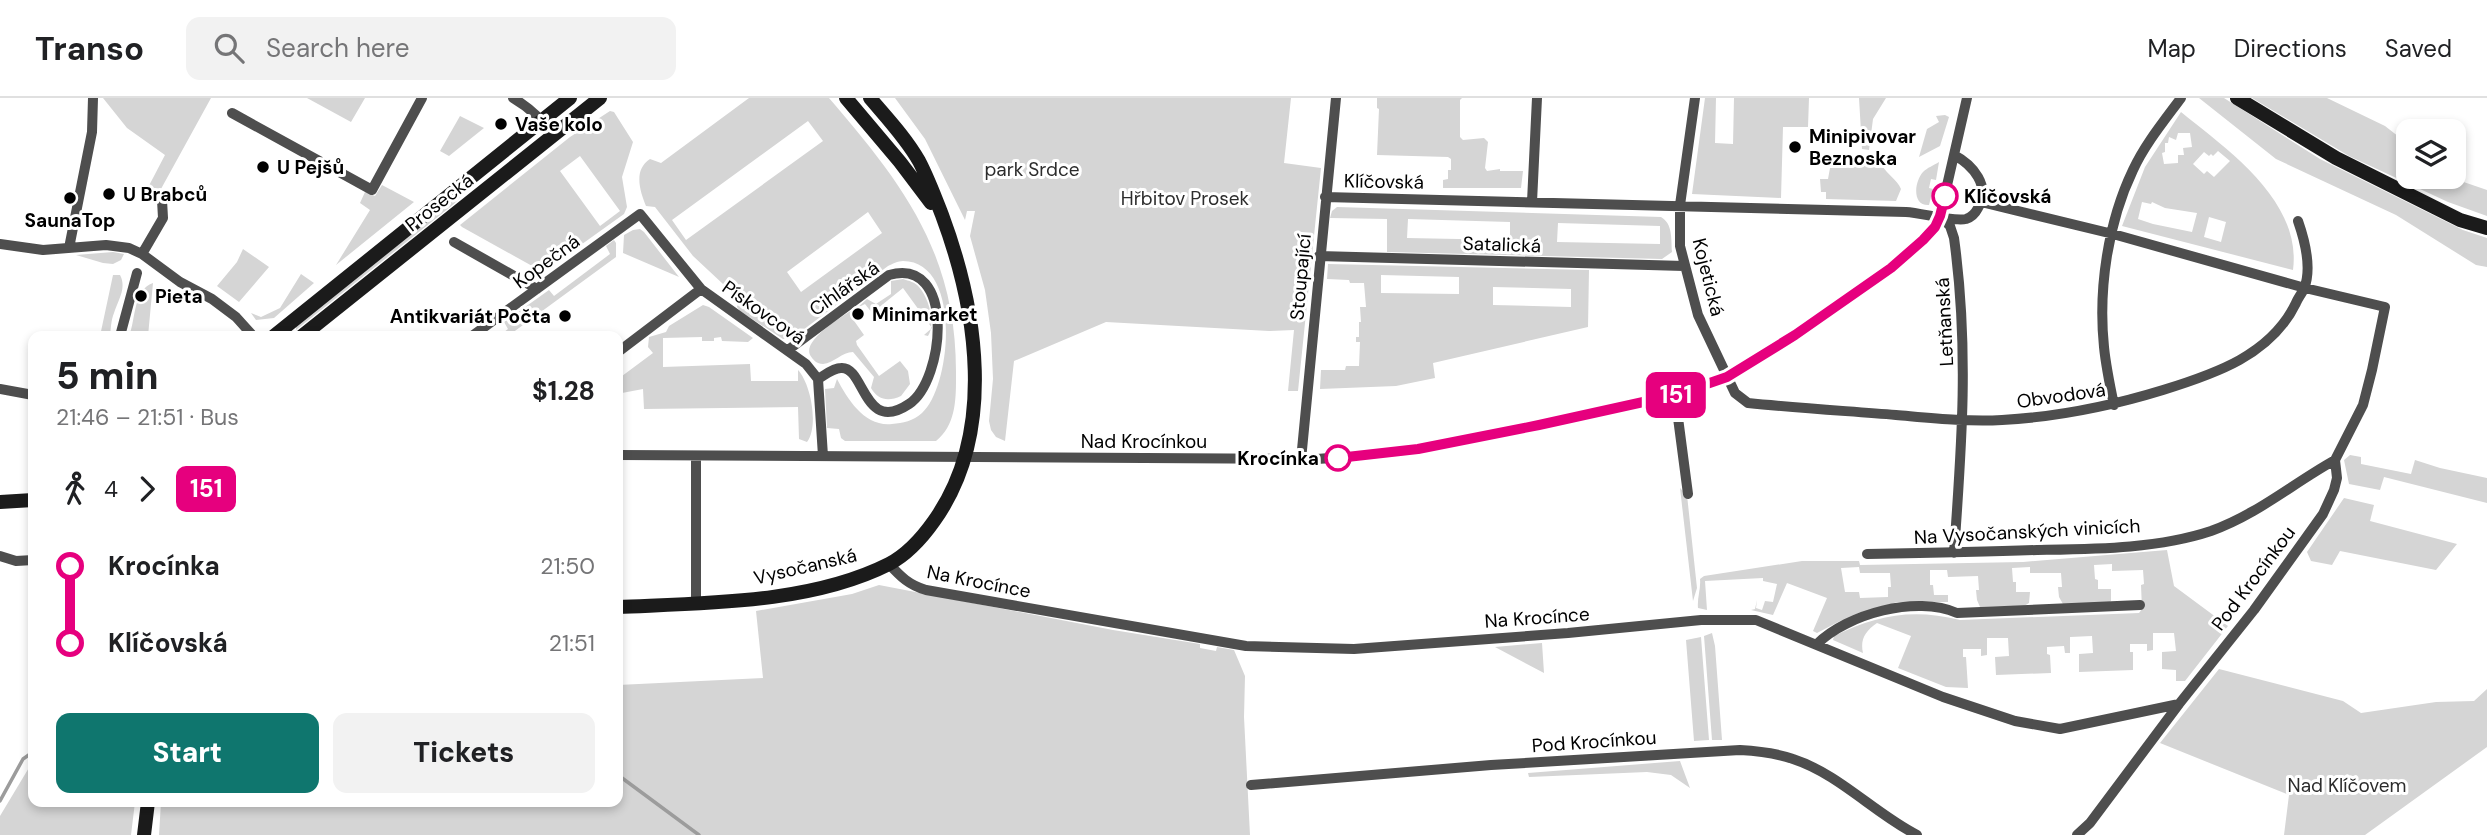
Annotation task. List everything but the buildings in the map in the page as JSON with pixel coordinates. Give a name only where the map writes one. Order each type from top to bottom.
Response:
[{"type":"main road","name":"Prosecká","points":[[280,331],[570,98]]},
{"type":"main road","name":"Prosecká","points":[[308,331],[600,98]]},
{"type":"main road","name":"Vysočanská","points":[[846,98],[918,185],[948,232]]},
{"type":"main road","name":"Vysočanská","points":[[623,607],[696,603],[790,593],[828,585],[889,564],[919,541],[943,508],[964,457],[972,419],[974,351],[967,296],[948,232],[919,161],[870,98]]},
{"type":"main road","points":[[2237,98],[2336,158],[2460,220],[2487,228]]},
{"type":"main road","points":[[0,502],[28,500]]},
{"type":"main road","points":[[144,835],[147,807]]},
{"type":"street","points":[[69,248],[92,132],[93,98]]},
{"type":"street","points":[[232,113],[372,190],[422,98]]},
{"type":"street","points":[[513,98],[528,107],[553,135]]},
{"type":"street","name":"Stoupající","points":[[1301,460],[1336,98]]},
{"type":"street","points":[[1532,202],[1537,98]]},
{"type":"street","name":"Kojetická","points":[[1695,98],[1679,205],[1680,246],[1698,315],[1727,377]]},
{"type":"street","points":[[1940,216],[1968,98]]},
{"type":"street","points":[[2114,405],[2104,348],[2103,319],[2104,284],[2113,234],[2124,191],[2134,167],[2181,98]]},
{"type":"street","points":[[1954,155],[1970,165],[1978,175],[1982,188],[1981,202],[2113,234],[2305,288]]},
{"type":"street","name":"Klíčovská","points":[[1325,197],[1906,212],[1959,220],[1970,218],[1981,202]]},
{"type":"street","points":[[142,254],[163,218],[162,201]]},
{"type":"street","name":"Kopečná","points":[[479,331],[640,214]]},
{"type":"street","name":"Pískovcová","points":[[640,214],[701,289],[788,350],[818,379]]},
{"type":"street","name":"Nad Krocínkou","points":[[623,455],[1301,460],[1357,457],[1418,449],[1675,395],[1727,377],[1795,335],[1891,268],[1923,240],[1940,216]]},
{"type":"street","name":"Letňanská","points":[[1940,216],[1950,226],[1954,238],[1961,283],[1964,348],[1964,420],[1954,553]]},
{"type":"street","name":"Obvodová","points":[[1727,377],[1735,393],[1748,403],[1964,420],[2038,417],[2114,405],[2218,372],[2262,346],[2278,331],[2305,288],[2307,260],[2298,221]]},
{"type":"street","points":[[454,242],[537,289]]},
{"type":"street","points":[[0,244],[43,250],[118,245],[142,254],[180,282],[212,299],[236,317],[249,331]]},
{"type":"street","name":"Satalická","points":[[1319,256],[1684,266]]},
{"type":"street","points":[[121,331],[136,273]]},
{"type":"street","name":"Cihlářská","points":[[788,350],[889,275],[911,273],[927,285],[938,314],[939,328],[922,392],[913,402],[902,409],[890,411],[878,408],[868,401],[856,376],[848,369],[840,367],[818,379]]},
{"type":"street","name":"Pod Krocínkou","points":[[2077,835],[2090,823],[2254,610],[2323,514],[2334,490],[2337,478],[2335,460],[2363,405],[2385,307],[2305,288]]},
{"type":"street","points":[[623,348],[701,289]]},
{"type":"street","points":[[818,379],[823,456]]},
{"type":"street","points":[[0,388],[28,394]]},
{"type":"street","points":[[1675,395],[1688,494]]},
{"type":"street","points":[[696,456],[696,603]]},
{"type":"street","name":"Na Vysočanských vinicích","points":[[1867,554],[2105,548],[2195,535],[2243,518],[2335,460]]},
{"type":"street","points":[[0,556],[16,561],[28,560]]},
{"type":"street","name":"Na Krocínce","points":[[889,564],[904,581],[926,590],[1247,646],[1354,649],[1701,620],[1756,620],[1943,697],[2015,721],[2060,729],[2179,704]]},
{"type":"street","points":[[1817,644],[1830,631],[1899,606],[1947,608],[1957,612],[2140,605]]},
{"type":"street","name":"Pod Krocínkou","points":[[1251,785],[1491,765],[1712,751],[1767,752],[1795,759],[1824,773],[1917,835]]},
{"type":"green space","points":[[103,98],[211,98],[156,198],[142,199],[165,155],[127,128]]},
{"type":"green space","points":[[307,98],[365,98],[351,122]]},
{"type":"green space","points":[[749,98],[829,98],[902,191],[935,256],[947,291],[954,330],[956,391],[952,418],[943,434],[936,441],[845,441],[841,438],[839,429],[827,428],[825,389],[834,388],[837,379],[846,395],[866,417],[882,424],[900,423],[915,418],[932,399],[945,353],[946,327],[943,302],[935,281],[922,266],[903,261],[888,266],[795,336],[783,339],[740,311],[737,307],[738,298],[693,256],[655,207],[646,206],[639,181],[641,169],[650,159],[661,163]],"holes":[[[808,121],[823,141],[686,240],[672,220]],[[868,212],[882,233],[801,292],[787,272]]]},
{"type":"green space","points":[[895,98],[1291,98],[1284,163],[1321,168],[1298,391],[1288,391],[1294,330],[1106,322],[1014,361],[1005,441],[996,437],[989,421],[993,379],[991,333],[985,290],[970,236],[975,211],[967,211],[965,220],[925,139]]},
{"type":"green space","points":[[1377,98],[1462,98],[1460,137],[1463,140],[1484,138],[1488,142],[1485,168],[1487,171],[1523,171],[1521,188],[1443,188],[1443,180],[1448,179],[1448,170],[1451,170],[1451,159],[1448,157],[1377,155]]},
{"type":"green space","points":[[1705,98],[1716,98],[1715,143],[1733,144],[1734,98],[1809,98],[1808,127],[1783,127],[1781,198],[1692,194]]},
{"type":"green space","points":[[1859,98],[1886,98],[1873,119],[1869,150],[1862,149]]},
{"type":"green space","points":[[2199,98],[2224,98],[2320,159],[2463,230],[2487,238],[2487,267],[2476,265],[2396,215],[2276,159]]},
{"type":"green space","points":[[2252,98],[2327,98],[2385,126],[2396,135],[2396,178],[2349,156]]},
{"type":"green space","points":[[610,111],[614,112],[633,142],[622,177],[627,207],[624,214],[543,272],[460,225],[570,137]],"holes":[[[580,156],[620,211],[600,226],[560,171]]]},
{"type":"green space","points":[[2181,112],[2239,160],[2274,200],[2286,222],[2293,245],[2293,270],[2122,226],[2145,167]],"holes":[[[2178,133],[2190,133],[2192,147],[2183,148],[2184,155],[2178,155],[2178,163],[2164,164],[2162,153],[2165,152],[2165,143],[2168,143],[2169,137],[2176,140]],[[2218,151],[2230,161],[2214,177],[2207,171],[2204,174],[2193,164],[2204,152],[2213,156]],[[2142,202],[2197,213],[2192,232],[2138,219]],[[2209,217],[2226,222],[2221,242],[2204,237]]]},
{"type":"green space","points":[[460,116],[484,128],[449,156],[440,151]]},
{"type":"green space","points":[[1936,116],[1949,117],[1940,146],[1919,157],[1927,129],[1939,122]]},
{"type":"green space","points":[[1844,156],[1869,159],[1872,164],[1882,165],[1901,189],[1896,201],[1826,199],[1826,192],[1821,192],[1820,179],[1828,179],[1830,168],[1843,168]]},
{"type":"green space","points":[[1939,162],[1936,180],[1931,179],[1929,188],[1933,189],[1929,205],[1923,204],[1916,193],[1920,176]]},
{"type":"green space","points":[[2466,183],[2487,190],[2487,216],[2420,189],[2466,189]]},
{"type":"green space","points":[[382,185],[414,202],[336,265],[370,210],[360,203],[365,192],[375,196]]},
{"type":"green space","points":[[467,190],[454,204],[296,330],[296,326]]},
{"type":"green space","points":[[1337,207],[1661,217],[1669,228],[1672,252],[1662,259],[1387,252],[1387,219],[1330,218]],"holes":[[[1408,219],[1510,222],[1510,240],[1407,238]],[[1558,223],[1660,226],[1660,244],[1557,242]]]},
{"type":"green space","points":[[640,229],[679,277],[623,253],[624,235]]},
{"type":"green space","points":[[614,240],[616,257],[515,331],[505,331],[508,329],[504,322],[549,290],[554,296],[610,254],[606,246]]},
{"type":"green space","points":[[243,249],[269,267],[239,302],[217,286],[237,262]]},
{"type":"green space","points":[[113,252],[124,254],[121,260],[113,264],[76,255]]},
{"type":"green space","points":[[1328,264],[1589,270],[1588,327],[1433,363],[1435,378],[1396,386],[1320,389],[1321,370],[1345,370],[1346,366],[1359,366],[1360,342],[1356,342],[1356,337],[1359,337],[1361,322],[1360,307],[1366,307],[1364,283],[1327,279]],"holes":[[[1381,275],[1459,277],[1459,294],[1381,293]],[[1493,287],[1571,289],[1571,307],[1493,305]]]},
{"type":"green space","points":[[301,274],[314,283],[274,318],[256,320],[251,313],[261,317],[280,308]]},
{"type":"green space","points":[[113,275],[120,275],[122,289],[111,331],[101,331]]},
{"type":"green space","points":[[903,279],[916,284],[923,292],[930,311],[931,327],[903,288],[872,313],[865,304],[857,308],[867,299],[876,304],[891,294],[891,281]]},
{"type":"green space","points":[[153,283],[148,331],[130,331],[138,298]]},
{"type":"green space","points":[[703,305],[753,338],[748,342],[722,341],[721,337],[714,338],[714,341],[702,341],[702,337],[663,338],[663,367],[750,364],[751,381],[798,381],[798,370],[807,385],[812,405],[811,435],[807,442],[799,439],[798,407],[644,409],[643,389],[623,393],[623,375],[653,353],[648,347],[649,337],[666,332],[669,326]]},
{"type":"green space","points":[[852,310],[854,312],[850,315],[864,335],[856,341],[857,345],[879,376],[900,361],[908,371],[910,384],[901,396],[888,399],[877,395],[871,388],[874,377],[853,352],[823,364],[810,355],[809,349],[817,336]]},
{"type":"green space","points":[[2350,455],[2361,457],[2361,464],[2411,474],[2415,460],[2487,478],[2487,503],[2384,477],[2380,490],[2349,484],[2344,460]]},
{"type":"green space","points":[[1680,488],[1687,495],[1697,588],[1693,601]]},
{"type":"green space","points":[[2344,498],[2374,505],[2370,521],[2457,544],[2436,570],[2340,551],[2332,565],[2311,561],[2307,552]]},
{"type":"green space","points":[[2167,550],[2174,586],[2228,626],[2185,681],[2176,681],[2176,670],[2162,669],[2162,652],[2176,651],[2174,633],[2153,633],[2153,650],[2147,651],[2147,644],[2130,644],[2133,670],[2079,672],[2079,654],[2093,653],[2092,636],[2070,637],[2070,653],[2065,653],[2064,646],[2047,647],[2051,673],[1996,675],[1995,657],[2009,656],[2008,638],[1987,638],[1987,655],[1981,656],[1981,649],[1963,649],[1968,688],[1946,687],[1898,668],[1911,636],[1877,623],[1864,636],[1863,653],[1833,640],[1834,636],[1865,623],[1911,614],[1960,620],[2139,613],[2142,609],[2143,570],[2112,571],[2112,564],[2094,565],[2098,589],[2111,589],[2111,601],[2107,604],[2063,604],[2058,587],[2062,587],[2061,573],[2030,573],[2030,567],[2012,568],[2016,592],[2030,592],[2029,603],[2024,606],[1980,607],[1976,590],[1979,590],[1978,576],[1948,577],[1947,570],[1930,570],[1930,585],[1933,585],[1934,595],[1948,595],[1948,602],[1897,602],[1840,621],[1817,633],[1813,631],[1827,598],[1787,583],[1773,615],[1751,610],[1755,609],[1757,600],[1756,608],[1762,610],[1765,601],[1773,602],[1777,584],[1763,581],[1763,578],[1705,581],[1707,610],[1698,608],[1700,579],[1704,576],[1802,561],[1859,561],[1860,565],[2023,562]],"holes":[[[1859,567],[1860,573],[1890,573],[1891,587],[1888,587],[1888,597],[1860,598],[1859,592],[1845,592],[1841,568]]]},
{"type":"green space","points":[[879,585],[1200,644],[1200,648],[1216,651],[1217,647],[1234,650],[1245,676],[1244,717],[1250,835],[159,835],[161,807],[623,807],[623,685],[763,678],[756,611],[852,594]]},
{"type":"green space","points":[[1712,633],[1722,740],[1712,740],[1704,636]]},
{"type":"green space","points":[[1701,637],[1709,740],[1694,741],[1686,640]]},
{"type":"green space","points":[[1542,643],[1544,673],[1495,647]]},
{"type":"green space","name":"Nad Klíčovem","points":[[2219,669],[2343,701],[2361,713],[2436,702],[2474,701],[2487,689],[2487,747],[2365,835],[2284,835],[2289,795],[2160,743]]},
{"type":"green space","points":[[1680,761],[1690,788],[1671,775],[1647,772],[1529,777],[1528,773]]},
{"type":"green space","points":[[28,769],[28,807],[134,807],[131,835],[0,835],[0,816]]},
{"type":"waterway","points":[[0,801],[23,759],[28,756]]},
{"type":"waterway","points":[[623,779],[699,835]]},
{"type":"bus line","name":"151","points":[[1338,458],[1418,449],[1539,425],[1675,395],[1727,377],[1795,335],[1891,268],[1935,227],[1945,196]]},
{"type":"place","name":"Vaše kolo","points":[[501,124]]},
{"type":"place","name":"Minipivovar Beznoska","points":[[1795,147]]},
{"type":"place","name":"U Pejšů","points":[[263,167]]},
{"type":"place","name":"U Brabců","points":[[109,194]]},
{"type":"place","name":"Klíčovská","points":[[1945,196]]},
{"type":"place","name":"SaunaTop","points":[[70,198]]},
{"type":"place","name":"Pieta","points":[[141,296]]},
{"type":"place","name":"Minimarket","points":[[858,314]]},
{"type":"place","name":"Antikvariát Počta","points":[[565,316]]},
{"type":"place","name":"Krocínka","points":[[1338,458]]},
{"type":"park label","name":"park Srdce","points":[[1032,169]]},
{"type":"park label","name":"Hřbitov Prosek","points":[[1185,198]]}]
